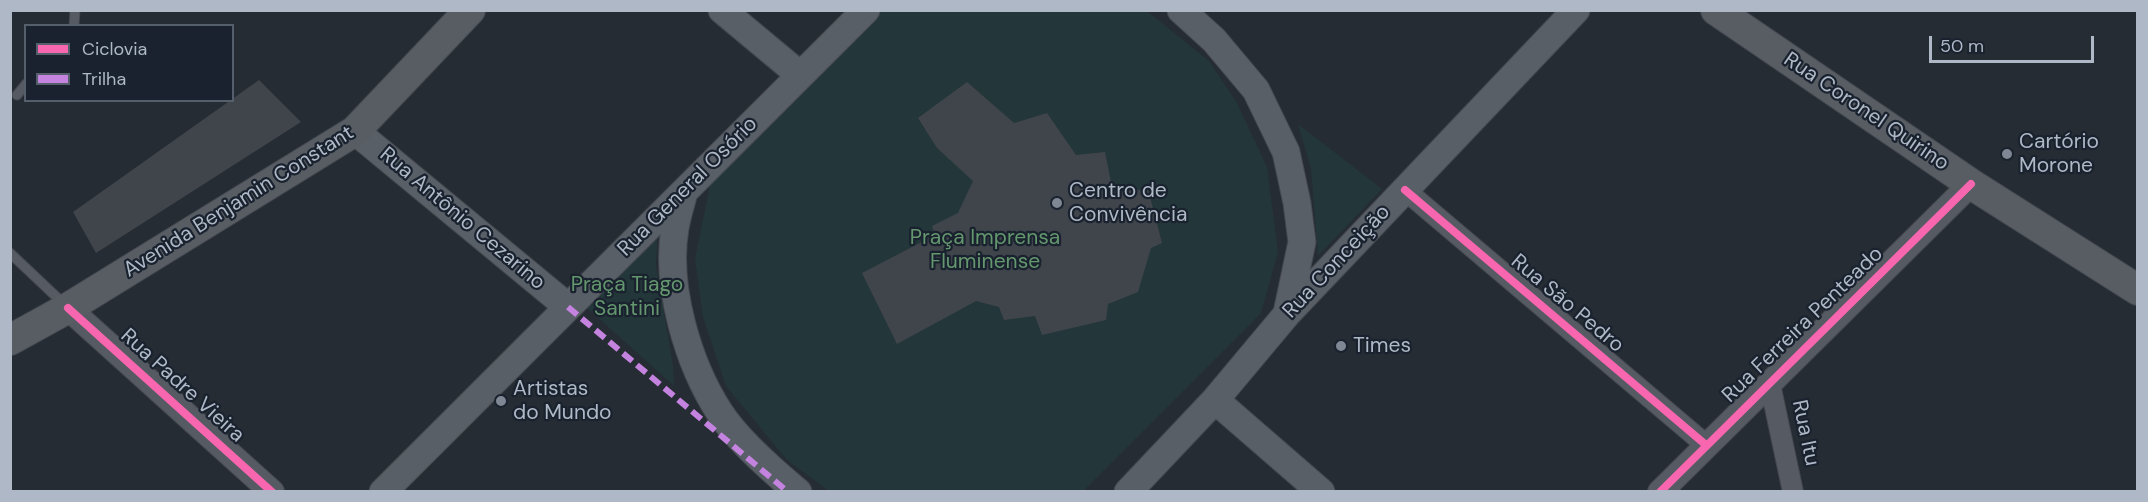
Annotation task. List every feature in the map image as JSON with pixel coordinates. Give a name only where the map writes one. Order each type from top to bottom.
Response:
[{"type":"main road","name":"Avenida Benjamin Constant","points":[[10,340],[68,308],[355,131],[470,10]]},
{"type":"main road","points":[[722,10],[800,75]]},
{"type":"main road","name":"Rua General Osório","points":[[383,492],[866,10]]},
{"type":"main road","points":[[1181,10],[1220,47],[1256,90],[1286,153],[1297,203],[1302,242],[1287,314]]},
{"type":"main road","name":"Rua Conceição","points":[[1128,492],[1215,400],[1287,314],[1576,10]]},
{"type":"main road","name":"Rua Coronel Quirino","points":[[1716,10],[1971,184],[2138,290]]},
{"type":"main road","name":"Rua Antônio Cezarino","points":[[355,131],[568,307]]},
{"type":"main road","points":[[684,191],[675,229],[673,269],[681,320],[693,361],[720,414],[746,443],[798,492]]},
{"type":"main road","points":[[1215,400],[1321,492]]},
{"type":"street","name":"Rua Ferreira Penteado","points":[[1660,492],[1971,184]]},
{"type":"street","name":"Rua São Pedro","points":[[1405,190],[1706,445]]},
{"type":"street","name":"Rua Padre Vieira","points":[[68,308],[272,492]]},
{"type":"street","name":"Rua Itu","points":[[1770,384],[1793,492]]},
{"type":"lane","points":[[17,95],[24,86]]},
{"type":"lane","points":[[10,254],[68,308]]},
{"type":"green space","name":"Praça Imprensa Fluminense","points":[[880,10],[1147,11],[1209,61],[1237,103],[1267,167],[1278,252],[1261,313],[1082,492],[829,491],[787,460],[726,386],[703,317],[695,259],[712,175]]},
{"type":"green space","points":[[1298,124],[1382,189],[1318,256],[1311,169]]},
{"type":"green space","name":"Praça Tiago Santini","points":[[658,223],[656,266],[673,366],[674,386],[576,298]]},
{"type":"building","points":[[259,80],[301,122],[96,253],[73,212],[228,102],[234,102],[234,98]]},
{"type":"building","name":"Centro de Convivência","points":[[967,82],[1014,123],[1047,113],[1076,155],[1105,152],[1113,192],[1148,189],[1162,243],[1151,248],[1138,292],[1108,304],[1106,320],[1042,335],[1035,316],[1004,320],[999,307],[976,301],[897,344],[862,273],[935,235],[932,226],[958,213],[973,181],[937,148],[918,118]]},
{"type":"marked path","points":[[568,307],[788,492]]},
{"type":"cycle path","points":[[1660,492],[1971,184]]},
{"type":"cycle path","points":[[1405,190],[1706,445]]},
{"type":"cycle path","points":[[68,308],[272,492]]},
{"type":"place","name":"Cartório Morone","points":[[2007,154]]},
{"type":"place","name":"Centro de Convivência","points":[[1057,203]]},
{"type":"place","name":"Times","points":[[1341,346]]},
{"type":"place","name":"Artistas do Mundo","points":[[501,401]]}]
